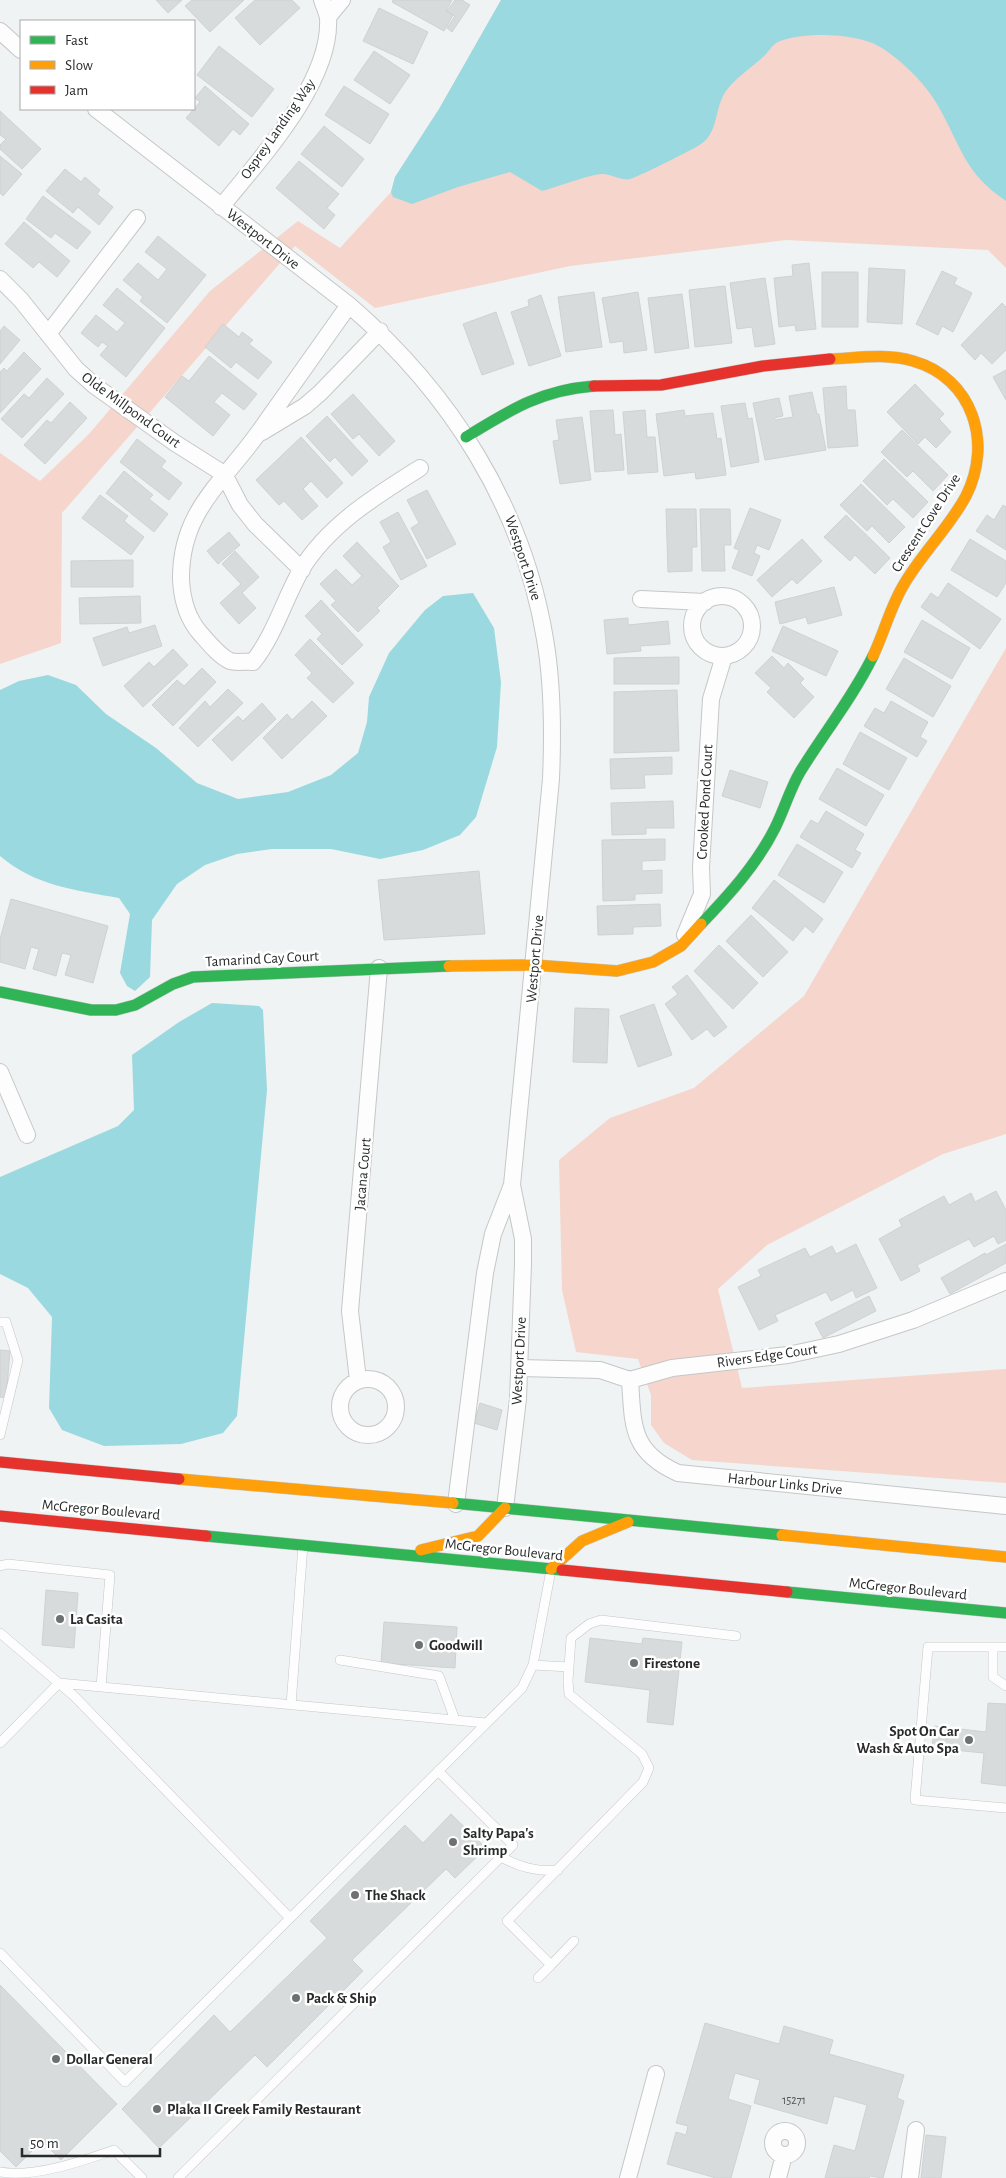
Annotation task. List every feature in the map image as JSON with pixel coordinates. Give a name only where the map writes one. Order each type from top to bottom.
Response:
[{"type":"main road","name":"Crescent Cove Drive","points":[[466,437],[516,406],[535,398],[576,386],[616,384],[661,385],[762,366],[816,360],[890,356],[914,360],[936,371],[948,380],[967,403],[976,426],[979,451],[976,472],[964,497],[903,585],[894,603],[881,640],[864,675],[798,774],[774,828],[759,855],[736,887],[680,946],[653,962],[617,971],[534,965]]},
{"type":"main road","name":"Tamarind Cay Court","points":[[1,996],[91,1010],[116,1010],[135,1005],[173,984],[193,977],[379,968],[534,965]]},
{"type":"main road","points":[[0,1462],[101,1473],[505,1508],[1006,1557]]},
{"type":"main road","points":[[402,1555],[478,1536],[505,1508]]},
{"type":"main road","name":"McGregor Boulevard","points":[[0,1516],[1006,1613]]},
{"type":"main road","points":[[551,1569],[582,1541],[632,1521]]},
{"type":"street","name":"Osprey Landing Way","points":[[221,207],[266,152],[318,71],[325,50],[328,17],[322,0]]},
{"type":"street","points":[[328,17],[342,0]]},
{"type":"street","points":[[0,32],[20,49]]},
{"type":"street","name":"Westport Drive","points":[[97,110],[349,305],[380,331],[413,366],[443,403],[488,472],[512,524],[535,590],[545,638],[550,679],[553,727],[552,779],[512,1184],[493,1234],[485,1273],[456,1504]]},
{"type":"street","points":[[48,334],[137,218]]},
{"type":"street","name":"Olde Millpond Court","points":[[0,279],[21,300],[76,369],[95,386],[175,444],[224,474]]},
{"type":"street","points":[[349,305],[258,434],[224,474],[198,512],[189,530],[184,549],[182,588],[185,608],[196,629],[212,646],[231,661],[253,662],[266,645],[302,570],[329,536],[358,510],[420,468]]},
{"type":"street","points":[[258,434],[305,406],[380,331]]},
{"type":"street","points":[[224,474],[240,505],[255,524],[302,570]]},
{"type":"street","points":[[724,596],[742,603],[748,611],[752,621],[749,641],[734,654],[724,656],[706,651],[694,636],[692,627],[694,617],[704,602],[713,597],[724,596]]},
{"type":"street","points":[[642,599],[704,602]]},
{"type":"street","name":"Crooked Pond Court","points":[[680,946],[702,894],[711,699],[724,656]]},
{"type":"street","name":"Jacana Court","points":[[358,1380],[350,1311],[379,968]]},
{"type":"street","points":[[0,1072],[28,1135]]},
{"type":"street","name":"Westport Drive","points":[[505,1508],[518,1399],[523,1238],[512,1184]]},
{"type":"street","name":"Rivers Edge Court","points":[[630,1380],[672,1368],[788,1356],[839,1344],[912,1320],[1006,1280]]},
{"type":"street","points":[[520,1368],[600,1370],[630,1380]]},
{"type":"street","name":"Harbour Links Drive","points":[[630,1380],[633,1425],[644,1450],[659,1464],[678,1473],[1006,1506]]},
{"type":"street","points":[[628,2178],[656,2074]]},
{"type":"street","points":[[910,2178],[916,2130]]},
{"type":"street","points":[[778,2178],[784,2155]]},
{"type":"lane","points":[[0,1322],[6,1322],[18,1360],[3,1408],[0,1435]]},
{"type":"lane","points":[[291,1705],[303,1545]]},
{"type":"lane","points":[[0,1566],[8,1564],[110,1575],[102,1687]]},
{"type":"lane","points":[[0,1954],[125,2082],[522,1688],[533,1665],[551,1569]]},
{"type":"lane","points":[[551,1965],[507,1921],[643,1782],[649,1768],[642,1754],[569,1694],[571,1638],[589,1624],[601,1620],[736,1636]]},
{"type":"lane","points":[[0,1633],[59,1683],[290,1918]]},
{"type":"lane","points":[[1006,1647],[928,1647],[915,1800],[1006,1808]]},
{"type":"lane","points":[[993,1647],[993,1677],[1006,1686]]},
{"type":"lane","points":[[340,1660],[439,1676],[455,1720]]},
{"type":"lane","points":[[533,1665],[569,1667]]},
{"type":"lane","points":[[59,1683],[486,1723]]},
{"type":"lane","points":[[0,1743],[59,1683]]},
{"type":"lane","points":[[178,2178],[512,1846],[438,1771]]},
{"type":"lane","points":[[501,1857],[528,1869],[543,1872],[558,1870]]},
{"type":"lane","points":[[538,1978],[574,1941]]},
{"type":"lane","points":[[0,2172],[9,2174],[61,2168],[114,2150],[142,2178]]},
{"type":"shaded area","points":[[501,0],[1006,0],[1006,268],[988,250],[786,240],[570,266],[375,308],[295,246],[62,513],[61,643],[0,664],[0,453],[40,481],[89,434],[210,291],[298,221],[340,248],[391,192],[395,177],[439,109]]},
{"type":"shaded area","points":[[1006,648],[1006,1134],[943,1154],[767,1245],[718,1289],[742,1388],[1006,1369],[1006,1483],[692,1460],[664,1443],[651,1425],[651,1395],[638,1359],[576,1352],[562,1290],[559,1160],[610,1118],[694,1088],[804,996]]},
{"type":"water","points":[[501,0],[1006,0],[1006,201],[980,179],[964,157],[932,96],[920,80],[882,48],[860,39],[831,35],[789,38],[774,44],[765,55],[726,91],[722,98],[714,126],[707,139],[688,151],[630,179],[601,174],[542,191],[510,172],[458,187],[412,204],[393,197],[391,192],[395,177],[439,109]]},
{"type":"water","points":[[473,593],[494,628],[501,682],[497,747],[476,817],[460,835],[423,850],[380,859],[331,849],[272,849],[237,854],[205,865],[177,884],[152,920],[150,977],[135,991],[127,986],[120,973],[130,914],[119,898],[71,889],[41,880],[13,866],[0,856],[0,690],[19,681],[48,675],[76,685],[106,714],[156,748],[197,783],[238,799],[288,792],[331,775],[358,753],[367,722],[369,697],[389,653],[425,610],[443,596]]},
{"type":"water","points":[[212,1003],[259,1006],[263,1010],[267,1090],[237,1416],[223,1433],[181,1444],[104,1446],[62,1430],[49,1408],[52,1317],[28,1288],[0,1274],[0,1177],[118,1126],[134,1110],[132,1055],[179,1022]]},
{"type":"building","points":[[156,0],[182,0],[168,13]]},
{"type":"building","points":[[192,0],[244,0],[210,32],[185,6]]},
{"type":"building","points":[[255,0],[292,0],[300,8],[260,45],[235,18]]},
{"type":"building","points":[[393,0],[452,0],[446,11],[453,15],[444,31],[392,2]]},
{"type":"building","points":[[455,0],[462,0],[470,5],[452,32],[447,28],[455,16],[447,11]]},
{"type":"building","points":[[379,8],[428,32],[413,64],[363,41]]},
{"type":"building","points":[[219,46],[274,89],[252,117],[197,75]]},
{"type":"building","points":[[374,51],[410,75],[390,104],[354,80]]},
{"type":"building","points":[[205,86],[249,124],[240,135],[233,129],[219,146],[186,118],[195,110],[200,102],[195,98]]},
{"type":"building","points":[[344,86],[389,114],[370,144],[325,115]]},
{"type":"building","points":[[0,111],[41,149],[22,169],[0,149],[0,145],[6,139],[0,135]]},
{"type":"building","points":[[324,126],[364,159],[342,187],[301,154]]},
{"type":"building","points":[[0,156],[22,174],[3,196],[0,193]]},
{"type":"building","points":[[299,161],[339,194],[327,208],[335,215],[324,229],[276,188]]},
{"type":"building","points":[[65,169],[81,182],[85,177],[100,190],[97,194],[113,207],[99,225],[78,207],[73,213],[46,191]]},
{"type":"building","points":[[43,196],[91,232],[77,249],[55,233],[51,238],[26,219]]},
{"type":"building","points":[[24,222],[70,261],[57,277],[39,262],[33,268],[5,244]]},
{"type":"building","points":[[158,236],[206,275],[167,323],[140,301],[143,297],[123,280],[138,263],[158,280],[167,269],[145,252]]},
{"type":"building","points":[[809,263],[816,329],[796,331],[795,325],[779,327],[774,278],[793,276],[792,265]]},
{"type":"building","points":[[869,268],[905,270],[902,324],[867,322]]},
{"type":"building","points":[[942,271],[957,278],[954,284],[972,293],[953,332],[942,326],[938,335],[916,324]]},
{"type":"building","points":[[822,272],[858,272],[858,327],[822,327]]},
{"type":"building","points":[[765,278],[775,344],[755,347],[752,327],[737,329],[730,283]]},
{"type":"building","points":[[725,286],[732,343],[695,347],[689,290]]},
{"type":"building","points":[[117,288],[165,328],[126,377],[100,355],[108,346],[102,342],[98,347],[81,333],[96,315],[117,332],[125,323],[103,305]]},
{"type":"building","points":[[594,292],[602,347],[566,352],[558,297]]},
{"type":"building","points":[[638,292],[647,350],[624,353],[623,341],[610,343],[602,298]]},
{"type":"building","points":[[682,294],[689,348],[655,353],[648,298]]},
{"type":"building","points":[[541,295],[561,356],[529,366],[511,312],[529,306],[528,300]]},
{"type":"building","points":[[1002,303],[1006,307],[1006,350],[992,364],[981,353],[975,360],[961,345]]},
{"type":"building","points":[[496,312],[514,364],[482,375],[463,324]]},
{"type":"building","points":[[223,324],[239,337],[242,332],[253,340],[249,344],[272,362],[258,379],[236,362],[231,368],[205,347]]},
{"type":"building","points":[[4,326],[20,340],[0,364],[0,331]]},
{"type":"building","points":[[24,352],[41,369],[0,413],[0,372],[4,368],[7,371]]},
{"type":"building","points":[[209,356],[257,394],[244,410],[222,393],[214,402],[230,415],[213,436],[165,397],[182,376],[189,381]]},
{"type":"building","points":[[1006,370],[1006,400],[993,377]]},
{"type":"building","points":[[47,378],[64,394],[22,438],[1,419],[24,394],[29,398]]},
{"type":"building","points":[[915,384],[944,414],[939,419],[951,432],[936,448],[925,437],[918,444],[887,412]]},
{"type":"building","points":[[846,386],[847,410],[855,410],[858,446],[828,448],[823,388]]},
{"type":"building","points":[[812,392],[817,414],[819,414],[826,450],[765,460],[753,403],[779,398],[783,416],[774,418],[775,420],[793,417],[789,396]]},
{"type":"building","points":[[353,394],[395,441],[379,456],[359,434],[353,439],[331,414]]},
{"type":"building","points":[[70,402],[87,418],[45,464],[24,445],[47,420],[51,423]]},
{"type":"building","points":[[745,403],[748,419],[752,418],[759,462],[731,467],[721,406]]},
{"type":"building","points":[[613,410],[615,435],[621,434],[624,470],[595,472],[590,411]]},
{"type":"building","points":[[645,410],[647,437],[655,437],[658,472],[628,474],[623,412]]},
{"type":"building","points":[[684,410],[685,416],[713,413],[717,439],[721,438],[726,475],[696,479],[695,472],[664,476],[656,414]]},
{"type":"building","points":[[327,416],[368,461],[352,476],[335,457],[330,462],[306,436]]},
{"type":"building","points":[[582,417],[591,480],[560,484],[553,441],[559,440],[556,420]]},
{"type":"building","points":[[902,430],[948,475],[933,491],[913,471],[907,477],[881,452]]},
{"type":"building","points":[[301,437],[343,483],[327,498],[311,481],[303,489],[318,506],[302,520],[284,501],[279,505],[256,480]]},
{"type":"building","points":[[137,439],[166,461],[161,467],[182,483],[169,500],[120,462]]},
{"type":"building","points":[[884,459],[928,502],[913,518],[893,499],[887,505],[863,481]]},
{"type":"building","points":[[124,471],[153,495],[149,499],[168,514],[154,532],[106,493]]},
{"type":"building","points":[[861,484],[905,527],[889,543],[872,526],[867,531],[840,505]]},
{"type":"building","points":[[427,490],[456,544],[427,559],[411,528],[419,523],[407,500]]},
{"type":"building","points":[[100,495],[128,516],[124,521],[144,537],[131,555],[82,518]]},
{"type":"building","points":[[1003,505],[1006,507],[1006,550],[976,531],[987,515],[994,520]]},
{"type":"building","points":[[750,508],[781,520],[769,550],[757,545],[754,553],[760,556],[752,576],[732,568],[739,550],[734,548]]},
{"type":"building","points":[[666,509],[696,509],[697,547],[692,547],[692,571],[668,572]]},
{"type":"building","points":[[700,509],[730,509],[731,545],[724,545],[725,571],[702,571]]},
{"type":"building","points":[[398,512],[427,566],[401,580],[383,547],[391,542],[380,522]]},
{"type":"building","points":[[846,515],[890,558],[875,574],[855,555],[850,561],[824,537]]},
{"type":"building","points":[[229,532],[240,545],[218,564],[207,551]]},
{"type":"building","points":[[802,539],[822,561],[797,584],[792,579],[772,597],[757,580]]},
{"type":"building","points":[[970,539],[1006,561],[1006,583],[997,597],[951,570]]},
{"type":"building","points":[[357,542],[399,586],[377,608],[380,611],[358,632],[331,605],[336,601],[320,584],[336,569],[352,585],[362,576],[343,556]]},
{"type":"building","points":[[235,551],[259,577],[242,593],[256,608],[239,624],[220,603],[241,584],[222,564]]},
{"type":"building","points":[[133,560],[133,587],[71,587],[71,561]]},
{"type":"building","points":[[948,583],[1001,619],[980,649],[921,607],[931,593],[938,598]]},
{"type":"building","points":[[834,587],[842,615],[808,624],[806,617],[780,624],[775,602]]},
{"type":"building","points":[[140,596],[141,623],[80,624],[79,598]]},
{"type":"building","points":[[321,600],[363,645],[342,665],[317,639],[322,634],[305,616]]},
{"type":"building","points":[[628,618],[628,625],[668,621],[670,644],[640,646],[641,651],[607,654],[604,620]]},
{"type":"building","points":[[922,620],[970,648],[952,679],[904,652]]},
{"type":"building","points":[[155,625],[162,646],[103,666],[93,638],[127,627],[129,633]]},
{"type":"building","points":[[783,626],[838,651],[826,676],[772,651]]},
{"type":"building","points":[[310,639],[354,683],[333,703],[307,678],[312,673],[295,655]]},
{"type":"building","points":[[173,649],[188,665],[143,707],[124,686],[149,662],[154,667]]},
{"type":"building","points":[[772,656],[784,668],[788,663],[804,679],[800,683],[814,697],[794,718],[767,692],[771,688],[755,673]]},
{"type":"building","points":[[679,657],[679,684],[614,684],[614,658]]},
{"type":"building","points":[[904,658],[951,686],[933,717],[886,689]]},
{"type":"building","points":[[202,668],[216,682],[173,726],[152,705],[177,680],[184,686]]},
{"type":"building","points":[[228,689],[243,703],[198,747],[179,728],[205,701],[210,707]]},
{"type":"building","points":[[677,690],[679,751],[614,753],[614,692]]},
{"type":"building","points":[[312,701],[327,716],[282,759],[263,738],[287,714],[292,720]]},
{"type":"building","points":[[891,701],[928,722],[920,737],[927,741],[917,757],[864,726],[875,708],[884,713]]},
{"type":"building","points":[[262,703],[276,719],[232,761],[212,740],[238,716],[243,721]]},
{"type":"building","points":[[860,732],[907,758],[889,790],[843,764]]},
{"type":"building","points":[[672,757],[672,774],[644,775],[645,788],[611,789],[610,759]]},
{"type":"building","points":[[837,768],[884,795],[866,826],[819,799]]},
{"type":"building","points":[[730,770],[768,782],[760,808],[722,796]]},
{"type":"building","points":[[673,801],[674,828],[646,828],[646,834],[612,835],[611,803]]},
{"type":"building","points":[[826,811],[864,834],[855,850],[861,853],[852,868],[800,837],[811,820],[818,824]]},
{"type":"building","points":[[665,839],[665,860],[642,861],[642,871],[662,870],[662,893],[635,894],[635,900],[603,901],[602,840]]},
{"type":"building","points":[[797,844],[843,872],[824,903],[778,875]]},
{"type":"building","points":[[479,871],[485,934],[384,940],[378,880]]},
{"type":"building","points":[[774,880],[823,919],[813,933],[805,926],[793,941],[752,908]]},
{"type":"building","points":[[11,899],[108,926],[93,983],[65,975],[71,955],[62,953],[56,976],[33,969],[39,949],[31,947],[25,969],[0,962],[0,939]]},
{"type":"building","points":[[660,904],[661,926],[633,927],[633,934],[598,935],[597,906]]},
{"type":"building","points":[[751,915],[788,952],[763,977],[726,941]]},
{"type":"building","points":[[719,945],[758,983],[733,1009],[694,971]]},
{"type":"building","points":[[687,975],[727,1027],[714,1037],[707,1029],[692,1040],[665,1004],[678,994],[672,987]]},
{"type":"building","points":[[654,1004],[672,1055],[638,1067],[620,1016]]},
{"type":"building","points":[[575,1008],[609,1009],[607,1063],[573,1062]]},
{"type":"building","points":[[996,1191],[1006,1210],[1006,1240],[998,1244],[994,1236],[974,1247],[969,1239],[917,1265],[920,1271],[901,1281],[879,1239],[902,1226],[899,1220],[944,1196],[949,1205],[971,1193],[975,1202]]},
{"type":"building","points":[[856,1244],[877,1288],[856,1298],[853,1290],[831,1301],[826,1292],[775,1315],[778,1321],[759,1330],[738,1287],[761,1276],[758,1270],[805,1248],[810,1257],[832,1246],[836,1254]]},
{"type":"building","points":[[1006,1244],[1006,1263],[950,1294],[941,1278],[985,1253],[986,1255]]},
{"type":"building","points":[[869,1296],[876,1311],[823,1338],[815,1323]]},
{"type":"building","points":[[0,1350],[10,1351],[6,1398],[0,1397]]},
{"type":"building","points":[[480,1403],[502,1410],[497,1430],[474,1423]]},
{"type":"building","name":"La Casita","points":[[46,1590],[78,1593],[74,1648],[42,1645]]},
{"type":"building","name":"Goodwill","points":[[384,1622],[457,1627],[455,1668],[381,1663]]},
{"type":"building","name":"Firestone","points":[[590,1638],[642,1644],[643,1638],[682,1642],[673,1725],[647,1722],[650,1690],[585,1682]]},
{"type":"building","name":"Spot On Car Wash & Auto Spa","points":[[988,1703],[1006,1704],[1006,1786],[981,1783],[984,1753],[932,1748],[934,1726],[986,1732]]},
{"type":"building","points":[[451,1814],[486,1848],[455,1878],[446,1869],[352,1960],[363,1971],[267,2067],[255,2055],[159,2148],[122,2109],[214,2015],[230,2032],[327,1938],[310,1921],[405,1825],[423,1843]]},
{"type":"building","points":[[0,1985],[117,2104],[61,2160],[42,2141],[16,2167],[0,2151]]},
{"type":"building","points":[[705,2023],[779,2044],[784,2026],[833,2040],[829,2054],[904,2075],[897,2098],[904,2101],[883,2178],[870,2176],[869,2178],[825,2178],[834,2145],[855,2151],[867,2105],[834,2096],[827,2124],[754,2103],[760,2080],[735,2073],[728,2099],[751,2106],[731,2178],[716,2178],[667,2164],[676,2132],[686,2135],[688,2126],[676,2123]]},
{"type":"building","points":[[926,2135],[946,2137],[941,2178],[921,2178]]},
{"type":"traffic: fast","points":[[466,437],[512,410],[542,397],[575,388],[594,386]]},
{"type":"traffic: fast","points":[[701,924],[732,890],[760,854],[775,828],[800,772],[873,656]]},
{"type":"traffic: fast","points":[[0,992],[91,1010],[116,1010],[135,1005],[173,984],[193,977],[449,966]]},
{"type":"traffic: fast","points":[[453,1503],[782,1535]]},
{"type":"traffic: fast","points":[[206,1536],[562,1570]]},
{"type":"traffic: fast","points":[[787,1592],[1006,1613]]},
{"type":"traffic: slow","points":[[830,359],[892,357],[913,361],[934,370],[950,382],[963,397],[972,415],[977,434],[978,455],[974,476],[966,496],[952,519],[903,586],[894,603],[873,656]]},
{"type":"traffic: slow","points":[[449,966],[534,965],[617,971],[653,962],[681,946],[701,924]]},
{"type":"traffic: slow","points":[[179,1479],[453,1503]]},
{"type":"traffic: slow","points":[[421,1550],[478,1536],[505,1508]]},
{"type":"traffic: slow","points":[[551,1569],[582,1541],[628,1522]]},
{"type":"traffic: slow","points":[[782,1535],[1006,1557]]},
{"type":"traffic: jam","points":[[594,386],[661,385],[763,366],[830,359]]},
{"type":"traffic: jam","points":[[0,1462],[179,1479]]},
{"type":"traffic: jam","points":[[0,1516],[206,1536]]},
{"type":"traffic: jam","points":[[562,1570],[787,1592]]},
{"type":"place","name":"La Casita","points":[[60,1619]]},
{"type":"place","name":"Goodwill","points":[[419,1645]]},
{"type":"place","name":"Firestone","points":[[634,1663]]},
{"type":"place","name":"Spot On Car Wash & Auto Spa","points":[[969,1740]]},
{"type":"place","name":"Salty Papa's Shrimp","points":[[453,1842]]},
{"type":"place","name":"The Shack","points":[[355,1895]]},
{"type":"place","name":"Pack & Ship","points":[[296,1998]]},
{"type":"place","name":"Dollar General","points":[[56,2059]]},
{"type":"place","name":"Plaka II Greek Family Restaurant","points":[[157,2109]]}]
